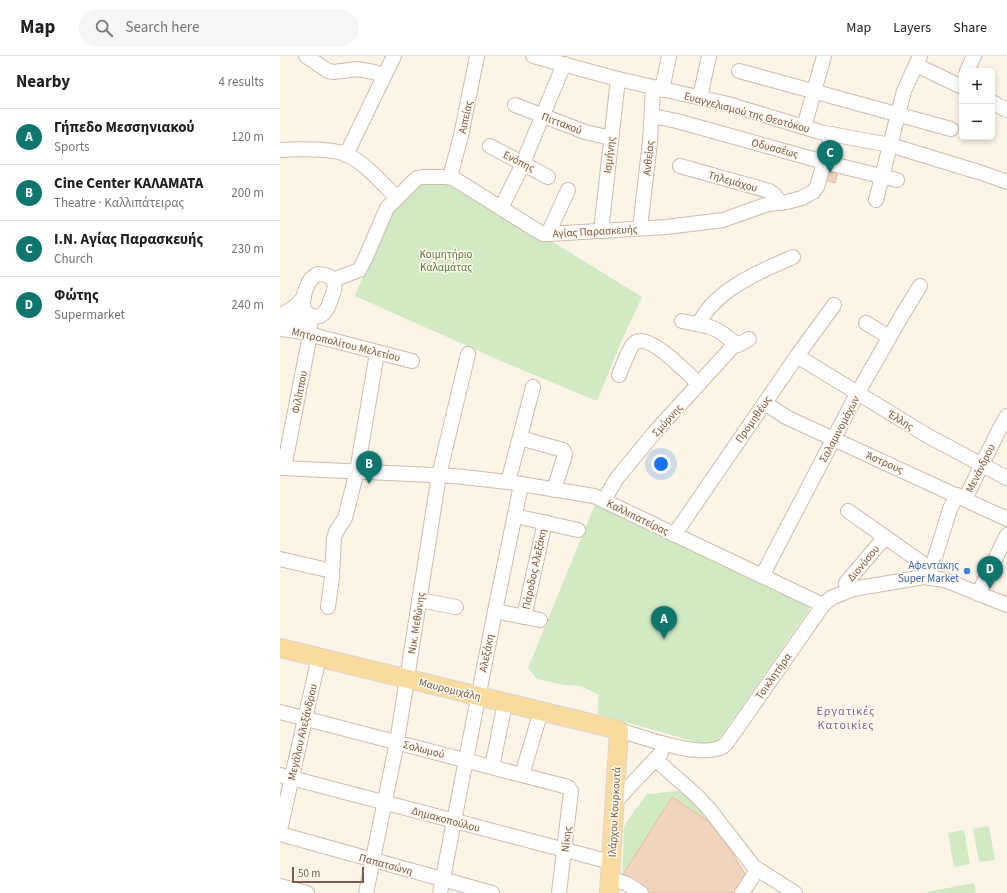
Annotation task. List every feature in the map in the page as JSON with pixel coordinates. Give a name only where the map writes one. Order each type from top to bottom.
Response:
[{"type":"main road","name":"Μαυρομιχάλη","points":[[280,648],[619,730]]},
{"type":"main road","name":"Ιλάρχου Κουρκουτά","points":[[610,878],[619,730]]},
{"type":"street","points":[[306,56],[328,71],[334,72],[356,68],[384,76]]},
{"type":"street","points":[[346,154],[394,56]]},
{"type":"street","name":"Αιπείας","points":[[450,177],[461,136],[477,56]]},
{"type":"street","name":"Ευαγγελισμού της Θεοτόκου","points":[[533,56],[658,89],[750,110],[832,134],[890,145],[1007,182]]},
{"type":"street","name":"Ανθείας","points":[[640,228],[652,116],[658,89],[669,56]]},
{"type":"street","points":[[700,98],[709,56]]},
{"type":"street","points":[[804,127],[824,56]]},
{"type":"street","points":[[968,68],[974,56]]},
{"type":"street","points":[[876,200],[904,91],[918,60],[959,84]]},
{"type":"street","points":[[501,208],[523,163],[564,64]]},
{"type":"street","points":[[739,71],[951,129]]},
{"type":"street","name":"Ισμήνης","points":[[601,231],[618,79]]},
{"type":"street","points":[[995,104],[1007,110]]},
{"type":"street","name":"Πιττακού","points":[[515,105],[586,132],[611,138]]},
{"type":"street","name":"Οδυσσέως","points":[[652,116],[666,118],[824,162],[897,180]]},
{"type":"street","name":"Αγίας Παρασκευής","points":[[450,177],[543,234],[640,228],[723,220],[763,206],[798,199],[813,192],[817,187],[832,134]]},
{"type":"street","name":"Ενόπης","points":[[490,146],[548,176]]},
{"type":"street","points":[[280,150],[314,150],[346,154],[367,168],[397,198]]},
{"type":"street","name":"Τηλεμάχου","points":[[680,166],[769,191],[774,194],[780,203]]},
{"type":"street","points":[[333,280],[359,270],[387,208],[417,178],[450,177]]},
{"type":"street","points":[[548,234],[568,190]]},
{"type":"street","points":[[682,321],[699,324],[708,308],[728,291],[763,270],[793,257]]},
{"type":"street","points":[[280,328],[298,319],[320,315],[328,308],[335,288],[333,280],[325,274],[318,274],[313,277],[304,297],[304,311],[311,316]]},
{"type":"street","name":"Σαλαμινομάχων","points":[[762,576],[889,337],[920,286]]},
{"type":"street","points":[[280,316],[296,306],[304,297]]},
{"type":"street","name":"Προμηθέως","points":[[674,535],[797,356],[834,306]]},
{"type":"street","name":"Φιλίππου","points":[[282,468],[308,346],[311,316]]},
{"type":"street","points":[[866,322],[889,337]]},
{"type":"street","name":"Σμύρνης","points":[[604,500],[617,478],[655,432],[699,384],[742,342],[699,324]]},
{"type":"street","name":"Μητροπολίτου Μελετίου","points":[[280,328],[412,361]]},
{"type":"street","points":[[619,375],[633,344],[643,341],[659,348],[669,355],[699,384]]},
{"type":"street","points":[[328,607],[334,538],[345,518],[357,471],[377,353]]},
{"type":"street","name":"Νικ. Μεθώνης","points":[[366,893],[397,742],[439,475],[468,354]]},
{"type":"street","name":"Έλλης","points":[[797,356],[933,439],[1007,478]]},
{"type":"street","name":"Αλεξάκη","points":[[442,886],[478,696],[515,516],[514,484],[520,438],[533,387]]},
{"type":"street","name":"Άστρους","points":[[765,403],[786,417],[1007,518]]},
{"type":"street","name":"Μενάνδρου","points":[[929,577],[950,509],[961,497],[981,465],[1007,416]]},
{"type":"street","points":[[520,438],[563,450],[565,454],[554,490]]},
{"type":"street","name":"Καλλιπατείρας","points":[[282,468],[439,475],[594,496],[823,605]]},
{"type":"street","points":[[848,511],[925,565],[929,577]]},
{"type":"street","points":[[515,516],[578,530]]},
{"type":"street","name":"Πάροδος Αλεξάκη","points":[[524,617],[544,522]]},
{"type":"street","points":[[978,594],[1007,535]]},
{"type":"street","name":"Διονύσου","points":[[846,591],[846,583],[885,537]]},
{"type":"street","points":[[280,559],[332,571]]},
{"type":"street","points":[[823,605],[831,598],[846,591],[903,580],[929,577],[945,580],[1007,606]]},
{"type":"street","points":[[419,600],[456,607]]},
{"type":"street","name":"Τσικλητήρα","points":[[669,745],[704,750],[716,750],[724,746],[823,605]]},
{"type":"street","points":[[495,611],[540,620]]},
{"type":"street","name":"Μεγάλου Αλεξάνδρου","points":[[280,830],[286,777],[306,718],[319,658]]},
{"type":"street","points":[[492,767],[505,703]]},
{"type":"street","points":[[522,775],[541,711]]},
{"type":"street","name":"Σολωμού","points":[[280,712],[568,787]]},
{"type":"street","points":[[615,802],[669,745],[619,730]]},
{"type":"street","points":[[655,759],[697,796],[758,870],[795,893]]},
{"type":"street","name":"Δημακοπούλου","points":[[286,777],[564,850],[610,878],[627,884],[641,893]]},
{"type":"street","name":"Νίκης","points":[[559,893],[571,791],[568,787]]},
{"type":"street","name":"Παπατσώνη","points":[[280,834],[373,860],[442,886],[492,893]]},
{"type":"street","points":[[742,893],[758,870]]},
{"type":"street","points":[[280,886],[307,893]]},
{"type":"green space","name":"Κοιμητήριο Καλαμάτας","points":[[453,183],[548,242],[553,242],[642,297],[622,340],[597,401],[501,361],[355,296],[390,209],[415,184]]},
{"type":"green space","points":[[596,502],[809,606],[809,610],[716,742],[703,744],[597,714],[599,695],[581,686],[564,685],[537,679],[528,668]]},
{"type":"green space","points":[[684,790],[715,826],[672,797],[622,876],[624,827],[634,811],[648,793]]},
{"type":"green space","points":[[989,826],[995,860],[979,862],[973,829]]},
{"type":"green space","points":[[964,830],[970,864],[954,867],[948,833]]},
{"type":"green space","points":[[974,883],[976,893],[927,893],[927,892]]},
{"type":"building","points":[[826,164],[839,167],[835,183],[822,179]]},
{"type":"building","points":[[672,797],[715,826],[746,875],[734,893],[649,893],[622,876]]},
{"type":"place","name":"Ι.Ν. Αγίας Παρασκευής","points":[[830,173]]},
{"type":"place","name":"Cine Center ΚΑΛΑΜΑΤΑ","points":[[369,484]]},
{"type":"place","name":"Αφεντάκης Super Market","points":[[967,571]]},
{"type":"place","name":"Φώτης","points":[[990,589]]},
{"type":"place","name":"Γήπεδο Μεσσηνιακού","points":[[664,639]]},
{"type":"district","name":"Εργατικές Κατοικίες","points":[[846,718]]}]
